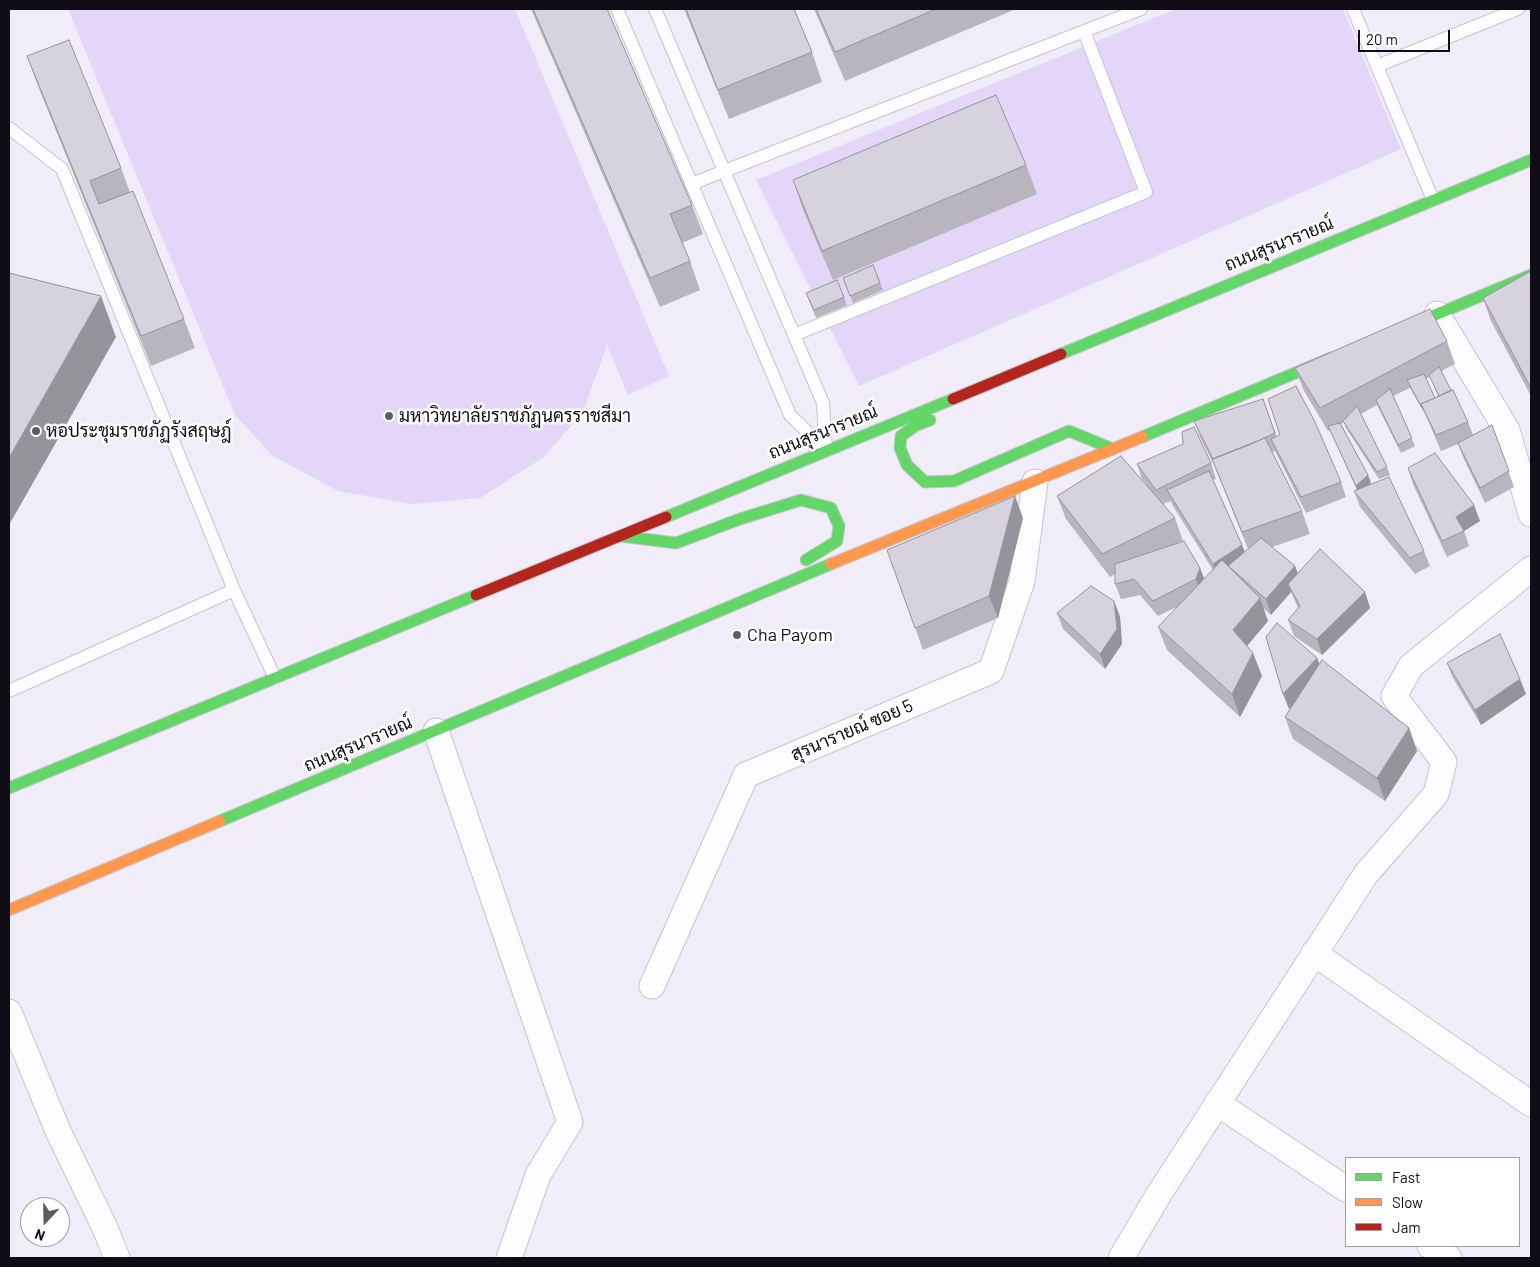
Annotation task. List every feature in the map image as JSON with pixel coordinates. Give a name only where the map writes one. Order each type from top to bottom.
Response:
[{"type":"main road","name":"ถนนสุรนารายณ์","points":[[9,788],[1531,160]]},
{"type":"main road","points":[[1392,333],[1531,275]]},
{"type":"main road","name":"ถนนสุรนารายณ์","points":[[9,910],[721,610],[1035,482],[1338,355]]},
{"type":"main road","name":"ถนนสุรนารายณ์","points":[[1041,361],[943,415],[915,426],[901,436],[900,448],[907,465],[925,482],[954,481],[1069,431],[1113,449]]},
{"type":"main road","name":"ถนนสุรนารายณ์","points":[[618,536],[676,543],[740,519],[801,500],[832,508],[839,526],[837,541],[721,610]]},
{"type":"street","points":[[1437,314],[1507,430],[1531,514]]},
{"type":"street","name":"สุรนารายณ์ ซอย 5","points":[[652,986],[746,775],[991,671],[1022,581],[1035,482]]},
{"type":"street","points":[[1121,1258],[1217,1103],[1366,874],[1436,794],[1444,762],[1394,696],[1411,666],[1531,569]]},
{"type":"street","points":[[436,731],[570,1122],[538,1175],[509,1258]]},
{"type":"street","points":[[1314,953],[1531,1104]]},
{"type":"street","points":[[9,1012],[58,1131],[105,1228],[117,1258]]},
{"type":"street","points":[[1217,1103],[1345,1188]]},
{"type":"street","points":[[1432,1247],[1449,1258]]},
{"type":"lane","points":[[617,9],[790,415],[826,450]]},
{"type":"lane","points":[[655,9],[823,403],[826,450]]},
{"type":"lane","points":[[691,184],[1141,9]]},
{"type":"lane","points":[[1353,9],[1433,200]]},
{"type":"lane","points":[[1377,66],[1518,9]]},
{"type":"lane","points":[[794,335],[1146,192],[1084,31]]},
{"type":"lane","points":[[9,128],[62,169],[234,590],[275,678]]},
{"type":"lane","points":[[9,691],[234,590]]},
{"type":"shaded area","points":[[68,9],[515,9],[669,376],[628,395],[607,345],[583,412],[544,457],[480,498],[412,504],[338,491],[273,456],[235,415]]},
{"type":"shaded area","points":[[1176,9],[1343,9],[1401,149],[859,386],[756,180]]},
{"type":"building","points":[[533,9],[607,9],[692,205],[670,214],[690,261],[650,278]]},
{"type":"building","points":[[686,9],[794,9],[812,52],[718,90]]},
{"type":"building","points":[[816,9],[936,9],[835,52]]},
{"type":"building","points":[[69,40],[121,168],[90,181],[99,204],[133,191],[184,319],[141,336],[27,56]]},
{"type":"building","points":[[996,95],[1026,165],[822,251],[793,180]]},
{"type":"building","points":[[873,265],[880,283],[850,296],[843,278]]},
{"type":"building","points":[[1531,271],[1531,388],[1483,298]]},
{"type":"building","points":[[9,273],[101,296],[9,458]]},
{"type":"building","points":[[837,280],[844,297],[814,310],[806,293]]},
{"type":"building","points":[[1430,309],[1447,341],[1320,408],[1295,368]]},
{"type":"building","points":[[1439,367],[1451,390],[1439,396],[1429,375]]},
{"type":"building","points":[[1424,374],[1435,398],[1421,404],[1422,408],[1407,380]]},
{"type":"building","points":[[1296,386],[1315,422],[1341,482],[1301,497],[1271,439],[1280,435],[1268,399]]},
{"type":"building","points":[[1390,389],[1412,438],[1398,445],[1376,400]]},
{"type":"building","points":[[1453,390],[1468,422],[1436,435],[1421,404]]},
{"type":"building","points":[[1263,399],[1275,433],[1213,459],[1194,421]]},
{"type":"building","points":[[1357,406],[1387,467],[1377,472],[1343,421]]},
{"type":"building","points":[[1340,423],[1368,475],[1356,486],[1328,426]]},
{"type":"building","points":[[1492,425],[1509,471],[1480,488],[1458,443]]},
{"type":"building","points":[[1194,427],[1211,463],[1156,490],[1137,464],[1183,444],[1182,432]]},
{"type":"building","points":[[1265,438],[1302,511],[1242,532],[1212,459]]},
{"type":"building","points":[[1435,453],[1474,505],[1456,517],[1464,531],[1442,541],[1408,468]]},
{"type":"building","points":[[1121,456],[1175,518],[1102,554],[1057,496]]},
{"type":"building","points":[[1209,471],[1242,545],[1213,564],[1167,490]]},
{"type":"building","points":[[1389,477],[1424,551],[1410,558],[1354,491]]},
{"type":"building","points":[[1015,496],[989,596],[915,628],[887,550]]},
{"type":"building","points":[[1261,538],[1295,566],[1266,599],[1228,566]]},
{"type":"building","points":[[1184,541],[1200,568],[1196,579],[1153,601],[1134,579],[1115,584],[1115,564]]},
{"type":"building","points":[[1320,549],[1365,592],[1317,639],[1288,620],[1300,606],[1288,584]]},
{"type":"building","points":[[1222,560],[1260,598],[1233,630],[1253,653],[1232,694],[1158,627]]},
{"type":"building","points":[[1091,586],[1114,601],[1117,629],[1100,654],[1057,613]]},
{"type":"building","points":[[1277,623],[1317,658],[1283,694],[1266,637]]},
{"type":"building","points":[[1500,634],[1520,679],[1475,710],[1447,663]]},
{"type":"building","points":[[1322,660],[1409,728],[1377,778],[1285,717]]},
{"type":"traffic: fast","points":[[1061,354],[1531,160]]},
{"type":"traffic: fast","points":[[1399,330],[1531,275]]},
{"type":"traffic: fast","points":[[1142,437],[1331,358]]},
{"type":"traffic: fast","points":[[666,517],[953,399]]},
{"type":"traffic: fast","points":[[930,420],[915,426],[901,436],[900,448],[907,465],[925,482],[954,481],[1069,431],[1113,449]]},
{"type":"traffic: fast","points":[[620,536],[676,543],[740,519],[801,500],[831,508],[839,526],[837,541],[806,560]]},
{"type":"traffic: fast","points":[[220,821],[831,564]]},
{"type":"traffic: fast","points":[[9,788],[476,595]]},
{"type":"traffic: slow","points":[[831,564],[1142,437]]},
{"type":"traffic: slow","points":[[9,910],[220,821]]},
{"type":"traffic: jam","points":[[953,399],[1061,354]]},
{"type":"traffic: jam","points":[[476,595],[666,517]]},
{"type":"place","name":"มหาวิทยาลัยราชภัฏนครราชสีมา","points":[[389,416]]},
{"type":"place","name":"หอประชุมราชภัฏรังสฤษฎ์","points":[[36,431]]},
{"type":"place","name":"Cha Payom","points":[[737,635]]}]
